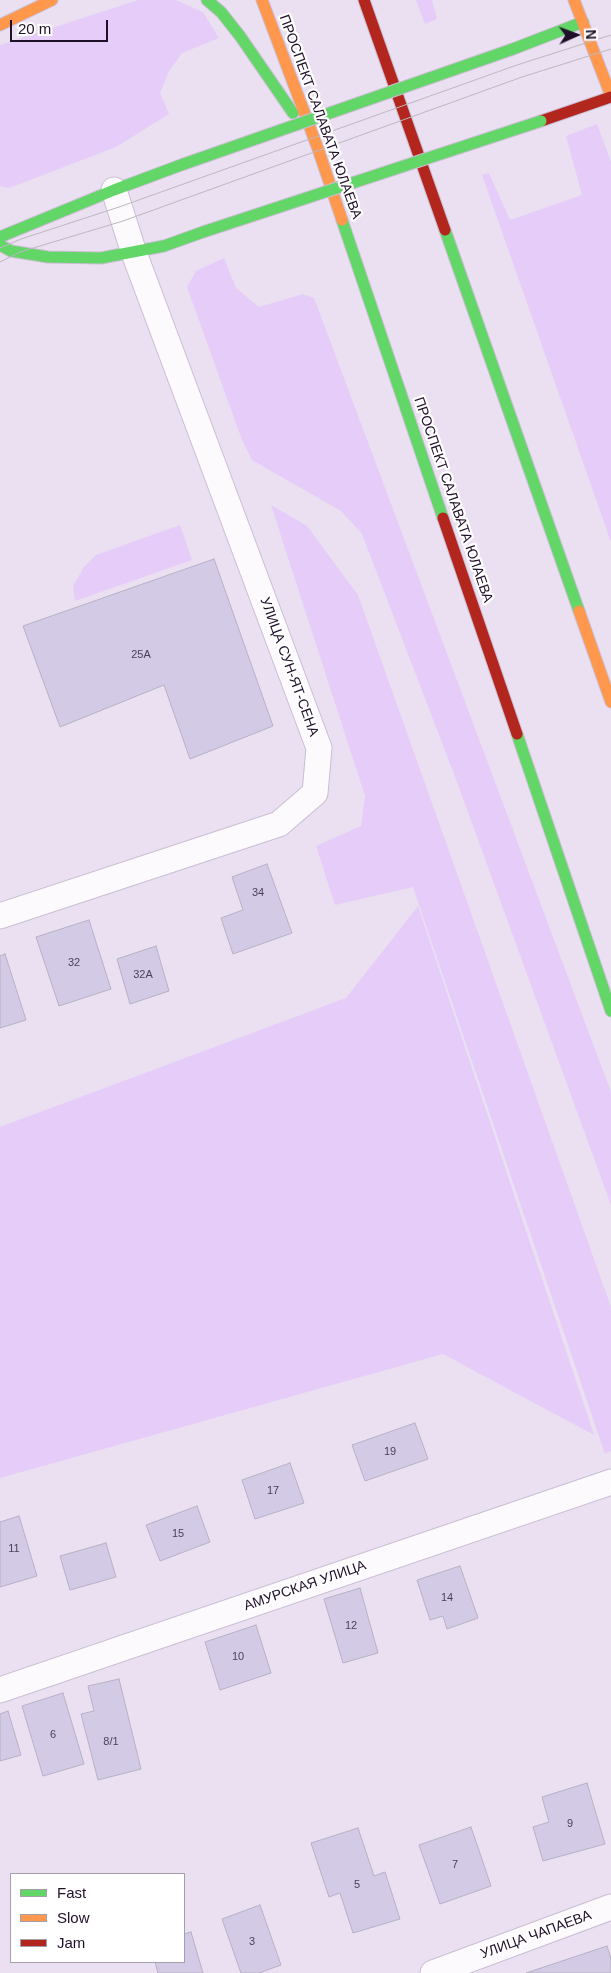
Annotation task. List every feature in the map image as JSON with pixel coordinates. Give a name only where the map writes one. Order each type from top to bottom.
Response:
[{"type":"main road","points":[[0,24],[52,0]]},
{"type":"main road","points":[[207,0],[221,12],[240,36],[318,149]]},
{"type":"main road","name":"ПРОСПЕКТ САЛАВАТА ЮЛАЕВА","points":[[262,0],[318,149],[611,1011]]},
{"type":"main road","points":[[364,0],[611,702]]},
{"type":"main road","points":[[0,245],[11,251],[67,258],[101,258],[164,246],[611,96],[574,0]]},
{"type":"main road","points":[[0,237],[114,190],[181,165],[513,49],[583,22]]},
{"type":"street","name":"УЛИЦА СУН-ЯТ-СЕНА","points":[[0,916],[279,824],[315,794],[319,748],[134,253],[114,190]]},
{"type":"street","name":"АМУРСКАЯ УЛИЦА","points":[[0,1690],[611,1482]]},
{"type":"street","name":"УЛИЦА ЧАПАЕВА","points":[[433,1973],[611,1907]]},
{"type":"shaded area","points":[[138,0],[176,0],[203,12],[219,38],[182,53],[169,71],[160,93],[169,114],[116,147],[9,188],[0,186],[0,45]]},
{"type":"shaded area","points":[[416,0],[432,0],[437,19],[425,24]]},
{"type":"shaded area","points":[[597,124],[611,162],[611,542],[482,175],[489,173],[510,220],[582,195],[566,136]]},
{"type":"shaded area","points":[[224,258],[236,288],[259,307],[303,294],[314,298],[611,1092],[611,1205],[457,782],[362,534],[341,511],[252,460],[242,440],[187,287],[196,271]]},
{"type":"shaded area","points":[[271,505],[307,526],[358,595],[611,1307],[611,1451],[605,1454],[413,887],[335,905],[316,846],[361,826],[365,796]]},
{"type":"shaded area","points":[[180,525],[192,560],[75,601],[73,586],[84,567],[96,555]]},
{"type":"shaded area","points":[[418,906],[594,1435],[443,1354],[0,1478],[0,1127],[346,998]]},
{"type":"building","points":[[214,559],[273,726],[190,759],[164,685],[60,727],[23,626]]},
{"type":"building","points":[[267,864],[292,933],[233,954],[221,918],[243,910],[232,877]]},
{"type":"building","points":[[89,920],[111,989],[59,1006],[36,937]]},
{"type":"building","points":[[156,946],[169,991],[130,1004],[117,959]]},
{"type":"building","points":[[5,954],[26,1020],[0,1028],[0,956]]},
{"type":"building","points":[[415,1423],[428,1459],[365,1481],[352,1445]]},
{"type":"building","points":[[290,1463],[304,1503],[255,1519],[242,1480]]},
{"type":"building","points":[[197,1506],[210,1542],[160,1561],[146,1525]]},
{"type":"building","points":[[19,1516],[37,1576],[0,1587],[0,1522]]},
{"type":"building","points":[[106,1543],[116,1577],[70,1590],[60,1556]]},
{"type":"building","points":[[460,1566],[478,1618],[447,1629],[443,1616],[430,1620],[417,1580]]},
{"type":"building","points":[[360,1588],[378,1653],[343,1663],[324,1599]]},
{"type":"building","points":[[256,1625],[271,1673],[220,1690],[205,1642]]},
{"type":"building","points":[[119,1679],[141,1769],[98,1780],[81,1714],[94,1711],[88,1686]]},
{"type":"building","points":[[63,1693],[84,1764],[43,1776],[22,1706]]},
{"type":"building","points":[[8,1711],[21,1755],[0,1761],[0,1714]]},
{"type":"building","points":[[587,1783],[605,1844],[543,1861],[533,1827],[549,1822],[542,1797]]},
{"type":"building","points":[[471,1827],[491,1886],[440,1904],[419,1845]]},
{"type":"building","points":[[358,1828],[374,1876],[385,1872],[400,1919],[353,1933],[340,1893],[329,1897],[311,1843]]},
{"type":"building","points":[[260,1905],[281,1965],[259,1973],[241,1973],[222,1919]]},
{"type":"building","points":[[191,1932],[203,1973],[158,1973],[155,1963],[185,1963],[185,1934]]},
{"type":"building","points":[[607,1946],[611,1959],[611,1973],[526,1973]]},
{"type":"tram line","points":[[0,248],[517,65],[611,35]]},
{"type":"tram line","points":[[0,262],[20,252],[123,221],[522,77],[611,49]]},
{"type":"traffic: fast","points":[[207,0],[221,12],[240,36],[293,113]]},
{"type":"traffic: fast","points":[[513,49],[583,22]]},
{"type":"traffic: fast","points":[[181,165],[513,49]]},
{"type":"traffic: fast","points":[[203,232],[541,121]]},
{"type":"traffic: fast","points":[[0,237],[114,190],[181,165]]},
{"type":"traffic: fast","points":[[342,220],[443,518]]},
{"type":"traffic: fast","points":[[445,230],[579,611]]},
{"type":"traffic: fast","points":[[0,245],[11,251],[48,257],[101,258],[164,246],[203,232]]},
{"type":"traffic: fast","points":[[517,734],[611,1011]]},
{"type":"traffic: slow","points":[[0,25],[52,0]]},
{"type":"traffic: slow","points":[[262,0],[318,149],[342,220]]},
{"type":"traffic: slow","points":[[574,0],[611,96]]},
{"type":"traffic: slow","points":[[579,611],[611,702]]},
{"type":"traffic: jam","points":[[364,0],[445,230]]},
{"type":"traffic: jam","points":[[541,121],[611,97]]},
{"type":"traffic: jam","points":[[443,518],[517,734]]}]
